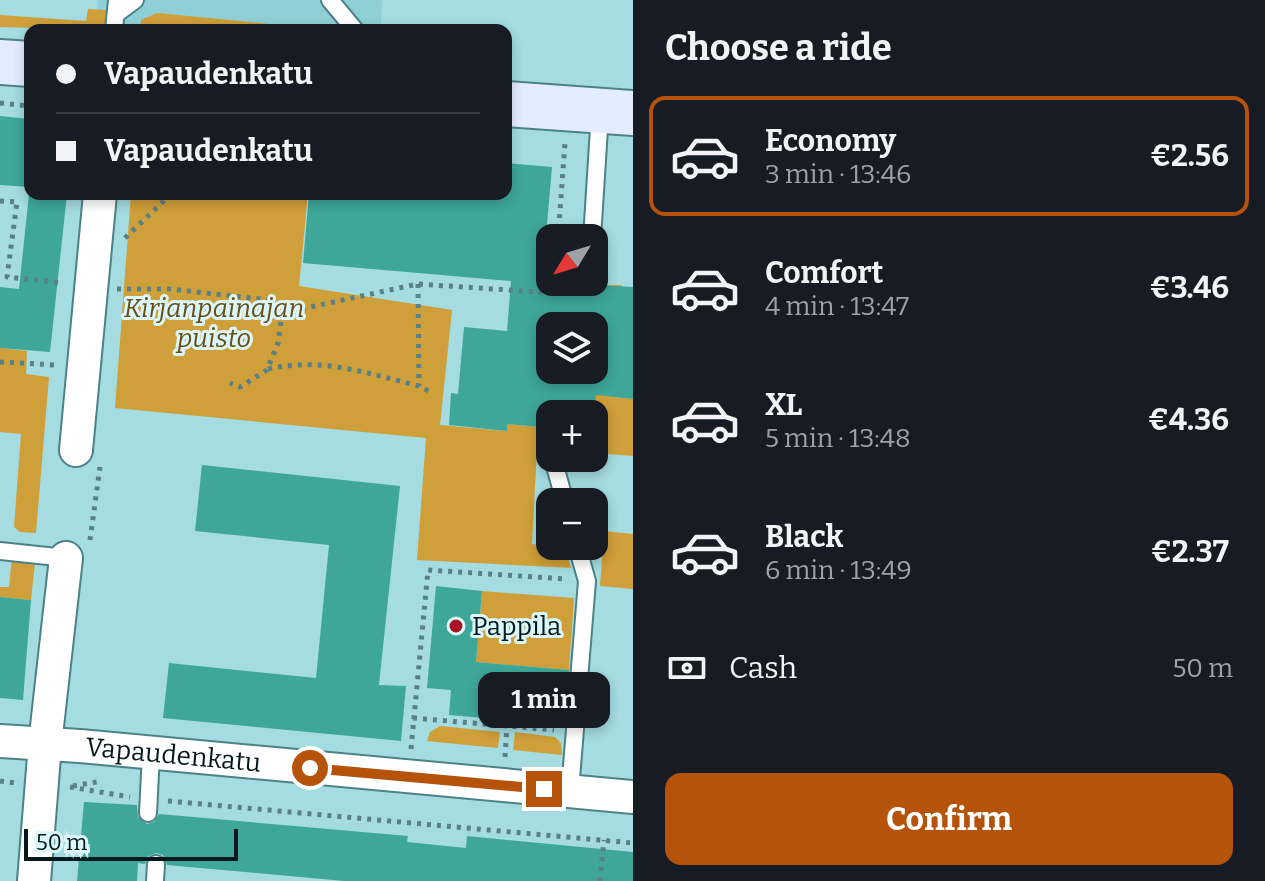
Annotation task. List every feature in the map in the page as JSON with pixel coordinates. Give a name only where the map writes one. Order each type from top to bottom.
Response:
[{"type":"main road","points":[[0,62],[24,64]]},
{"type":"main road","points":[[512,105],[600,119]]},
{"type":"street","points":[[76,450],[99,200]]},
{"type":"street","points":[[34,881],[55,797],[45,744],[66,558]]},
{"type":"street","name":"Vapaudenkatu","points":[[0,741],[633,797]]},
{"type":"lane","points":[[116,15],[135,0]]},
{"type":"lane","points":[[330,0],[350,24]]},
{"type":"lane","points":[[593,224],[600,119]]},
{"type":"lane","points":[[0,551],[66,558]]},
{"type":"lane","points":[[570,791],[587,581],[581,560]]},
{"type":"lane","points":[[148,806],[151,753]]},
{"type":"path","points":[[0,103],[24,105]]},
{"type":"path","points":[[563,224],[600,119]]},
{"type":"path","points":[[121,242],[165,200]]},
{"type":"path","points":[[0,201],[17,202],[7,277],[64,283]]},
{"type":"path","points":[[418,284],[419,386]]},
{"type":"path","points":[[282,313],[418,284],[536,292]]},
{"type":"path","points":[[116,289],[170,289],[269,300],[282,313]]},
{"type":"path","points":[[267,370],[278,343],[282,313]]},
{"type":"path","points":[[0,362],[57,365]]},
{"type":"path","points":[[230,383],[240,387],[267,370],[297,363],[331,365],[419,386],[431,392]]},
{"type":"path","points":[[411,750],[428,570],[587,581]]},
{"type":"path","points":[[413,718],[575,732]]},
{"type":"path","points":[[505,758],[507,726]]},
{"type":"path","points":[[55,797],[70,786],[148,806],[633,843]]},
{"type":"path","points":[[600,881],[604,840]]},
{"type":"shaded area","points":[[98,0],[382,0],[381,24],[97,22]]},
{"type":"green space","points":[[88,9],[106,10],[105,24],[0,27],[0,15],[86,21]]},
{"type":"green space","points":[[157,13],[271,24],[141,24],[141,20]]},
{"type":"green space","name":"Kirjanpainajan puisto","points":[[131,200],[307,200],[299,286],[452,310],[440,425],[506,431],[507,424],[536,427],[532,544],[536,544],[536,560],[569,560],[571,568],[417,560],[426,438],[115,408]]},
{"type":"green space","points":[[608,285],[622,285],[614,397],[633,399],[633,456],[608,454],[608,400],[595,400],[596,384],[608,384],[608,312],[603,312]]},
{"type":"green space","points":[[0,348],[27,351],[26,374],[49,377],[36,533],[20,532],[14,527],[21,434],[0,432]]},
{"type":"green space","points":[[608,531],[633,534],[633,589],[600,586],[602,560],[608,560]]},
{"type":"green space","points":[[36,553],[31,600],[0,597],[0,587],[9,587],[12,557]]},
{"type":"green space","points":[[482,591],[574,598],[569,670],[476,662]]},
{"type":"green space","points":[[440,726],[500,732],[498,748],[427,741],[430,732]]},
{"type":"green space","points":[[515,732],[555,737],[561,743],[562,755],[513,750]]},
{"type":"building","points":[[0,116],[24,118],[24,187],[0,185]]},
{"type":"building","points":[[512,164],[552,167],[547,224],[536,224],[536,296],[608,296],[608,286],[633,287],[633,399],[596,395],[595,400],[536,400],[536,427],[507,424],[507,431],[449,425],[451,393],[458,394],[464,327],[507,331],[511,281],[303,263],[308,200],[512,200]]},
{"type":"building","points":[[28,200],[66,200],[50,352],[0,348],[0,287],[19,289]]},
{"type":"building","points":[[202,465],[400,486],[379,685],[406,686],[401,741],[163,718],[169,663],[316,678],[329,545],[195,531]]},
{"type":"building","name":"Pappila","points":[[436,586],[482,591],[476,662],[569,670],[564,725],[449,715],[451,690],[427,688]]},
{"type":"building","points":[[0,597],[31,600],[23,700],[0,698]]},
{"type":"building","points":[[84,802],[137,805],[138,817],[147,824],[154,822],[159,814],[408,836],[407,842],[466,848],[467,836],[633,852],[633,881],[344,881],[167,865],[163,855],[156,853],[147,857],[145,864],[138,863],[137,881],[77,881]]},
{"type":"place","name":"Pappila","points":[[456,626]]},
{"type":"route","points":[[310,768],[544,789]]}]
